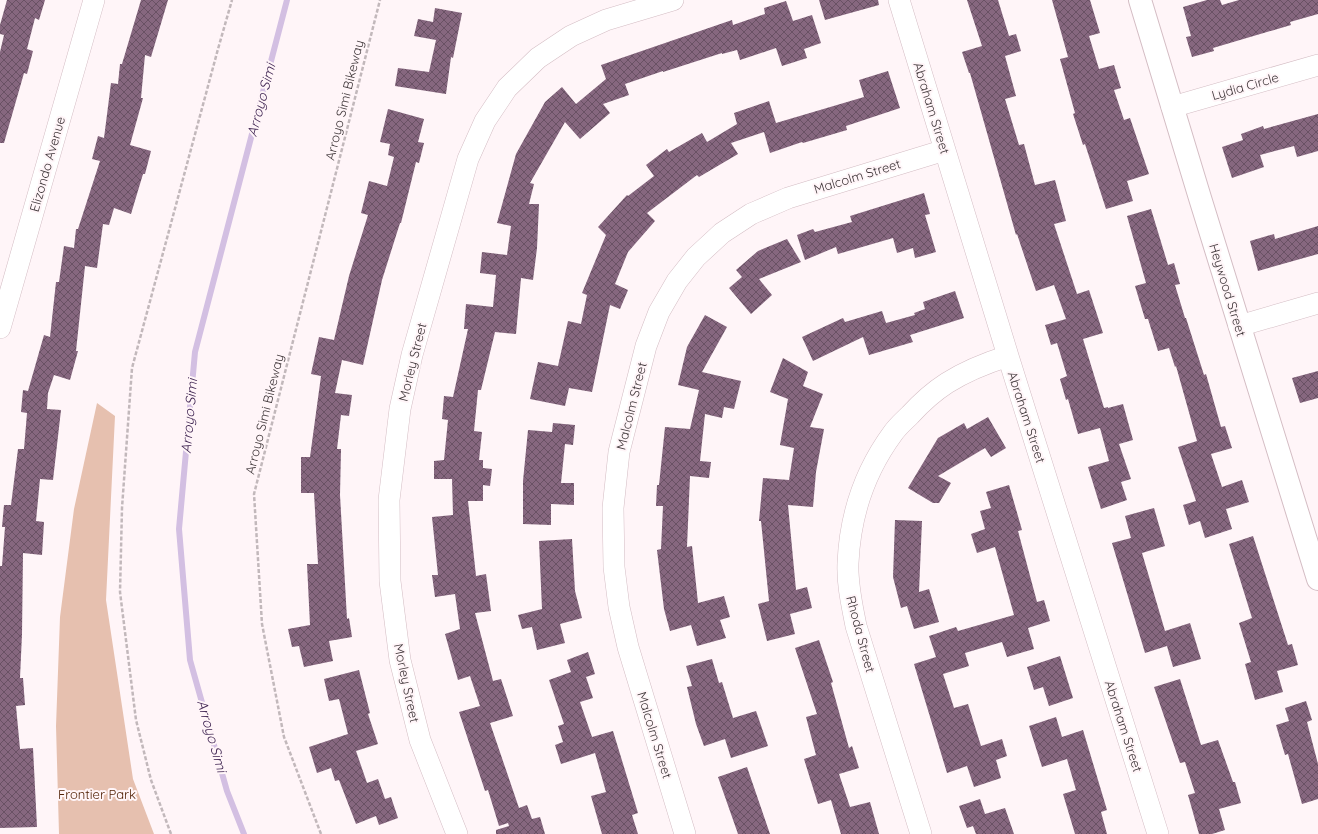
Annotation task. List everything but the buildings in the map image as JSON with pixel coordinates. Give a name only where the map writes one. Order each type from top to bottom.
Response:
[{"type":"street","name":"Elizondo Avenue","points":[[0,328],[5,293],[94,0]]},
{"type":"street","name":"Morley Street","points":[[457,834],[420,740],[400,660],[390,581],[389,500],[400,409],[412,356],[468,158],[485,121],[507,88],[538,58],[571,36],[606,20],[673,0]]},
{"type":"street","name":"Abraham Street","points":[[899,0],[1008,356],[1158,834]]},
{"type":"street","name":"Heywood Street","points":[[1140,0],[1239,326],[1313,542],[1318,579]]},
{"type":"street","name":"Lydia Circle","points":[[1172,106],[1318,65]]},
{"type":"street","name":"Malcolm Street","points":[[685,834],[628,647],[619,607],[614,567],[613,508],[619,452],[646,346],[659,312],[677,282],[696,257],[722,233],[751,214],[788,198],[945,150]]},
{"type":"street","points":[[1239,326],[1318,303]]},
{"type":"street","name":"Rhoda Street","points":[[921,834],[856,626],[849,594],[848,564],[851,528],[864,486],[876,460],[894,432],[921,403],[946,384],[980,365],[1008,356]]},
{"type":"path","points":[[170,834],[151,780],[136,720],[120,592],[122,508],[132,368],[232,0]]},
{"type":"path","name":"Arroyo Simi Bikeway","points":[[320,834],[284,737],[262,624],[254,494],[380,0]]},
{"type":"green space","name":"Frontier Park","points":[[97,403],[115,416],[106,600],[133,779],[154,834],[59,834],[56,726],[60,617],[74,509]]},
{"type":"waterway","name":"Arroyo Simi","points":[[244,834],[227,791],[190,660],[179,529],[195,352],[287,0]]}]
